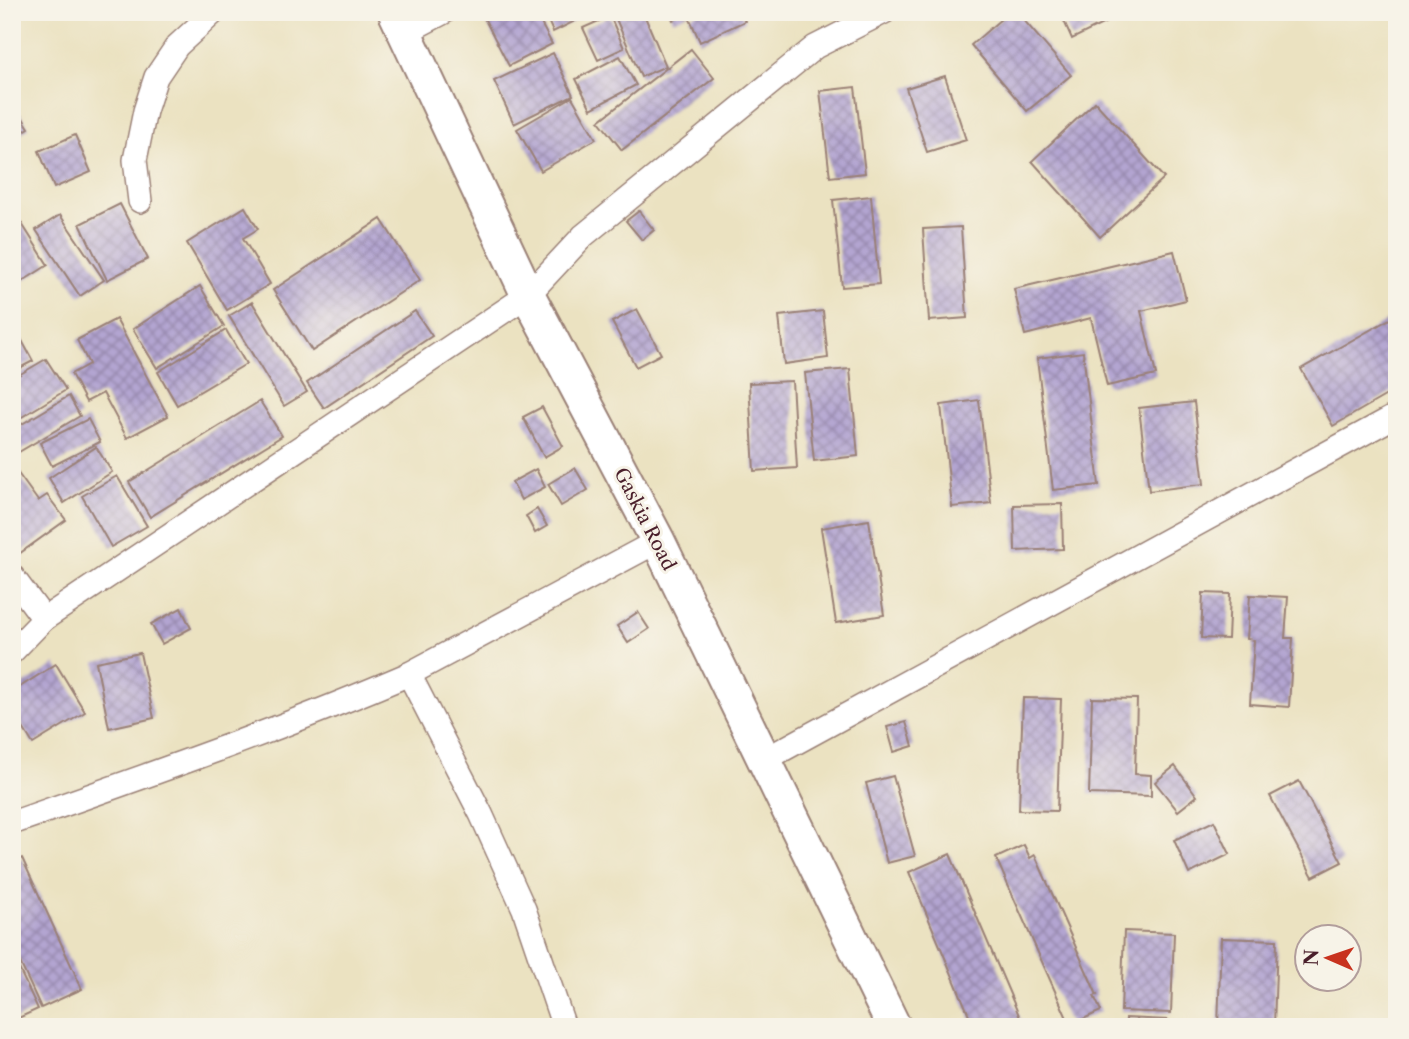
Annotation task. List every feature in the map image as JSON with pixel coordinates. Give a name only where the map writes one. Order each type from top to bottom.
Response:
[{"type":"main road","name":"Gaskia Road","points":[[400,22],[528,295],[658,541],[894,1027]]},
{"type":"street","points":[[140,201],[135,160],[145,111],[156,76],[177,46],[214,12]]},
{"type":"street","points":[[400,22],[444,12]]},
{"type":"street","points":[[12,652],[44,619],[528,295],[583,236],[815,47],[884,12]]},
{"type":"street","points":[[764,760],[1397,415]]},
{"type":"street","points":[[12,823],[343,703],[409,674],[658,541]]},
{"type":"street","points":[[12,576],[44,619]]},
{"type":"street","points":[[409,674],[481,814],[524,909],[564,1027]]},
{"type":"building","points":[[535,12],[552,44],[509,66],[482,14]]},
{"type":"building","points":[[544,12],[593,12],[553,32]]},
{"type":"building","points":[[613,12],[643,12],[666,66],[641,77]]},
{"type":"building","points":[[670,12],[692,12],[673,20]]},
{"type":"building","points":[[699,12],[740,12],[745,21],[700,42],[689,17]]},
{"type":"building","points":[[1009,12],[1017,12],[1071,75],[1027,111],[971,45]]},
{"type":"building","points":[[1060,12],[1127,12],[1072,39]]},
{"type":"building","points":[[610,16],[624,48],[598,60],[583,28]]},
{"type":"building","points":[[691,49],[714,78],[622,150],[599,121]]},
{"type":"building","points":[[553,53],[573,95],[514,124],[494,81]]},
{"type":"building","points":[[620,56],[636,85],[591,109],[576,79]]},
{"type":"building","points":[[945,76],[966,140],[927,152],[906,88]]},
{"type":"building","points":[[855,87],[865,173],[830,177],[820,91]]},
{"type":"building","points":[[572,97],[596,139],[541,171],[517,129]]},
{"type":"building","points":[[12,101],[29,128],[12,139]]},
{"type":"building","points":[[1095,102],[1164,178],[1100,237],[1032,161]]},
{"type":"building","points":[[75,135],[91,172],[54,188],[39,151]]},
{"type":"building","points":[[871,196],[879,284],[842,287],[833,200]]},
{"type":"building","points":[[120,204],[148,259],[107,280],[80,224]]},
{"type":"building","points":[[245,207],[258,229],[243,238],[270,284],[227,310],[187,243]]},
{"type":"building","points":[[12,208],[48,265],[12,288]]},
{"type":"building","points":[[639,211],[654,230],[642,240],[626,221]]},
{"type":"building","points":[[60,215],[104,280],[80,296],[36,230]]},
{"type":"building","points":[[381,219],[420,280],[312,351],[273,290]]},
{"type":"building","points":[[961,227],[967,318],[929,321],[923,229]]},
{"type":"building","points":[[1174,251],[1186,300],[1141,311],[1156,375],[1107,386],[1091,318],[1025,335],[1014,289]]},
{"type":"building","points":[[200,286],[224,326],[157,368],[133,329]]},
{"type":"building","points":[[252,302],[307,392],[284,406],[229,316]]},
{"type":"building","points":[[637,309],[661,354],[636,367],[612,322]]},
{"type":"building","points":[[415,311],[432,336],[324,408],[307,383]]},
{"type":"building","points":[[823,311],[828,358],[784,364],[779,316]]},
{"type":"building","points":[[1397,315],[1397,389],[1333,426],[1301,369]]},
{"type":"building","points":[[116,319],[168,416],[127,438],[103,393],[86,402],[71,374],[89,364],[77,340]]},
{"type":"building","points":[[12,322],[33,361],[12,372]]},
{"type":"building","points":[[226,330],[246,364],[177,405],[158,372]]},
{"type":"building","points":[[1083,352],[1099,485],[1053,490],[1037,358]]},
{"type":"building","points":[[46,359],[66,390],[12,423],[12,379]]},
{"type":"building","points":[[850,369],[858,456],[814,461],[805,373]]},
{"type":"building","points":[[792,381],[797,468],[754,471],[749,383]]},
{"type":"building","points":[[69,396],[80,416],[12,456],[12,430]]},
{"type":"building","points":[[979,400],[991,503],[952,507],[941,405]]},
{"type":"building","points":[[260,401],[282,436],[150,517],[129,482]]},
{"type":"building","points":[[1194,402],[1204,484],[1149,491],[1139,408]]},
{"type":"building","points":[[542,407],[563,446],[544,457],[523,417]]},
{"type":"building","points":[[88,419],[100,442],[52,466],[40,443]]},
{"type":"building","points":[[96,447],[112,472],[64,503],[49,478]]},
{"type":"building","points":[[12,465],[38,501],[47,495],[66,520],[16,556],[12,550]]},
{"type":"building","points":[[575,468],[588,490],[561,506],[548,484]]},
{"type":"building","points":[[536,469],[545,487],[521,500],[512,482]]},
{"type":"building","points":[[117,476],[147,526],[111,547],[82,496]]},
{"type":"building","points":[[1062,504],[1063,549],[1015,551],[1014,505]]},
{"type":"building","points":[[537,509],[547,526],[535,533],[526,516]]},
{"type":"building","points":[[869,520],[884,615],[836,623],[821,528]]},
{"type":"building","points":[[1203,593],[1230,594],[1228,639],[1201,638]]},
{"type":"building","points":[[1250,595],[1288,597],[1285,638],[1293,638],[1289,707],[1250,704],[1254,640],[1247,639]]},
{"type":"building","points":[[181,608],[191,628],[162,644],[151,624]]},
{"type":"building","points":[[638,612],[649,629],[628,643],[617,626]]},
{"type":"building","points":[[140,653],[154,718],[109,728],[96,662]]},
{"type":"building","points":[[56,664],[85,712],[33,744],[12,710],[12,692]]},
{"type":"building","points":[[1023,698],[1061,699],[1057,811],[1019,810]]},
{"type":"building","points":[[1092,698],[1137,699],[1135,774],[1151,775],[1151,796],[1089,794]]},
{"type":"building","points":[[906,722],[913,746],[894,752],[887,727]]},
{"type":"building","points":[[1175,766],[1197,796],[1178,811],[1155,782]]},
{"type":"building","points":[[893,776],[915,856],[887,863],[866,783]]},
{"type":"building","points":[[1299,781],[1342,862],[1313,877],[1270,796]]},
{"type":"building","points":[[1214,821],[1230,854],[1189,874],[1174,840]]},
{"type":"building","points":[[1024,845],[1030,858],[1035,855],[1097,995],[1094,996],[1101,1011],[1070,1025],[996,858]]},
{"type":"building","points":[[950,854],[1024,1027],[974,1027],[909,872]]},
{"type":"building","points":[[22,858],[82,989],[41,1008],[12,945],[12,863]]},
{"type":"building","points":[[1124,931],[1174,933],[1171,1013],[1121,1011]]},
{"type":"building","points":[[1221,938],[1277,940],[1274,1027],[1218,1027]]},
{"type":"building","points":[[12,954],[38,1009],[12,1021]]},
{"type":"building","points":[[1126,1018],[1168,1020],[1167,1027],[1126,1027]]}]
